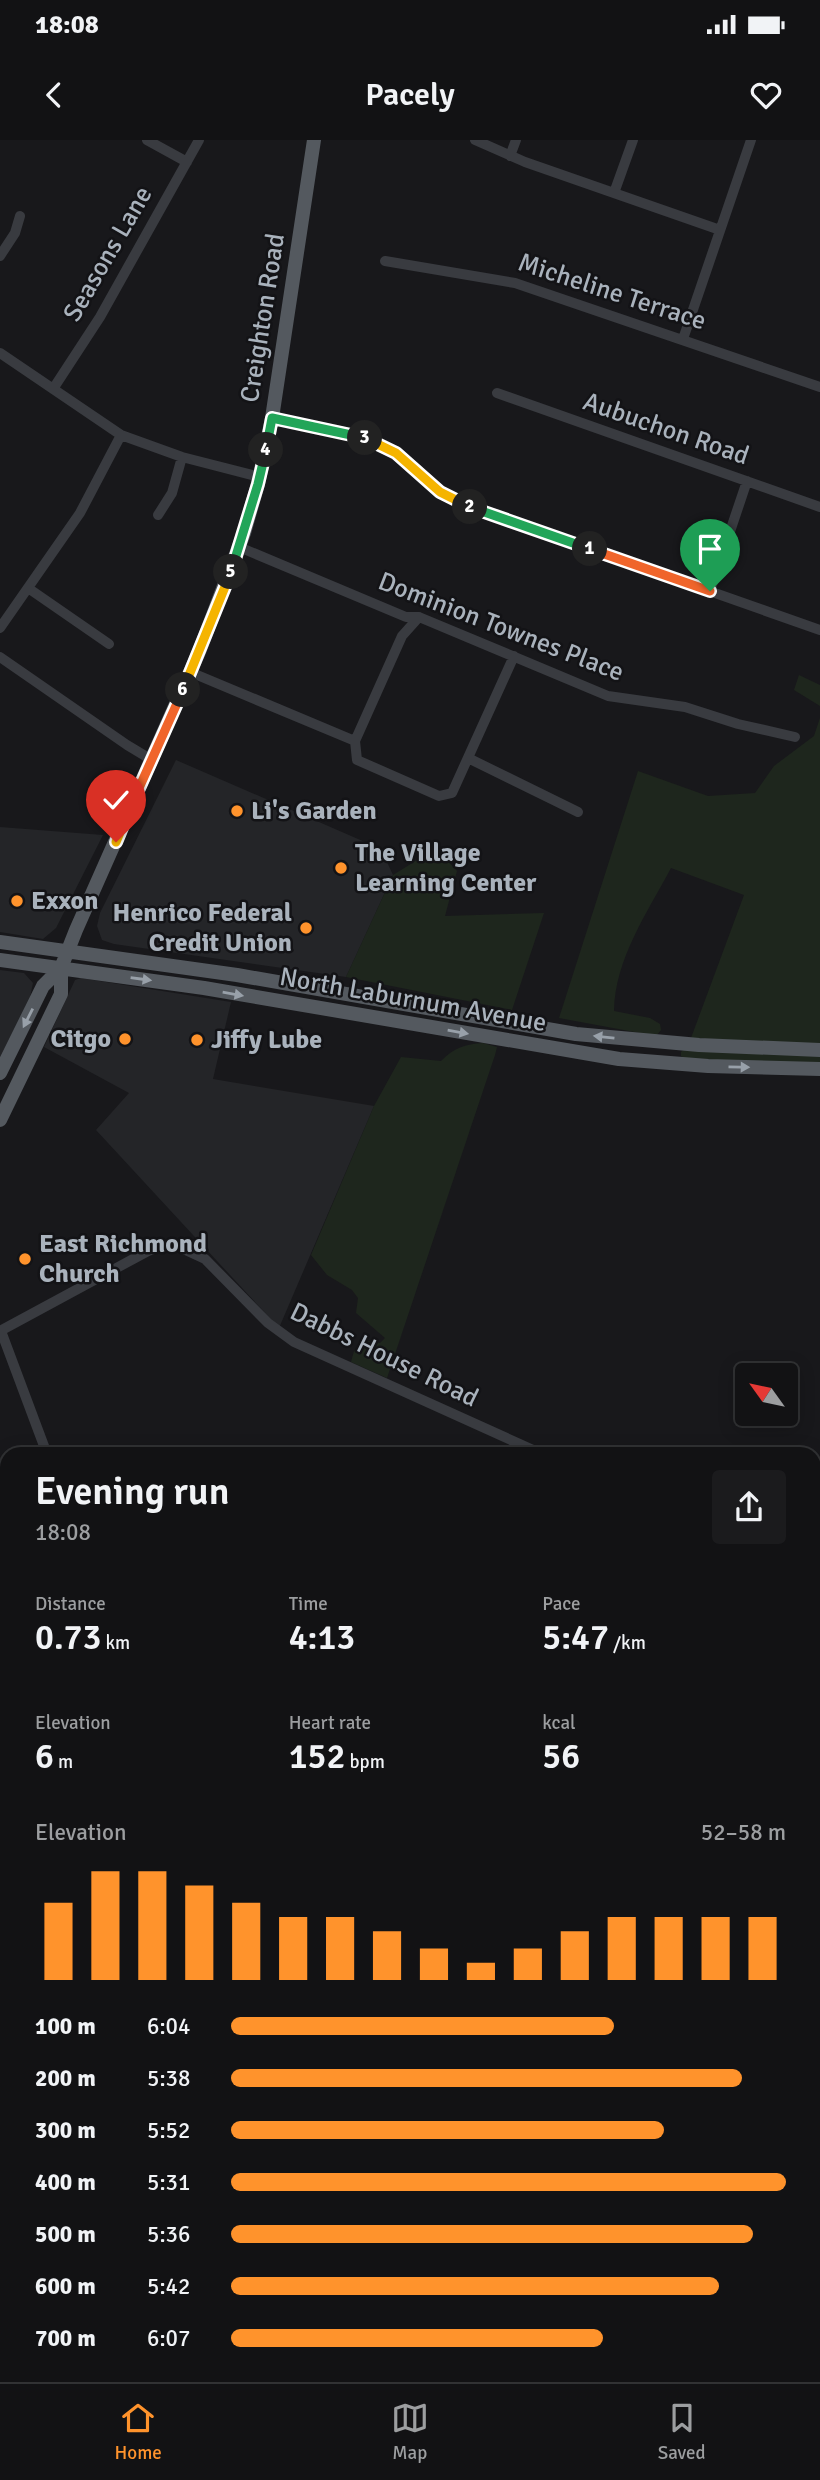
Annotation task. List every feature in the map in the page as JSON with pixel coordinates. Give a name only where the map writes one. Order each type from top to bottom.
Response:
[{"type":"main road","name":"Creighton Road","points":[[0,1120],[61,993],[61,968],[68,950],[214,617],[239,547],[260,477],[272,418],[314,140]]},
{"type":"main road","name":"North Laburnum Avenue","points":[[0,942],[237,975],[576,1034],[699,1045],[820,1050]]},
{"type":"main road","name":"North Laburnum Avenue","points":[[0,960],[204,988],[619,1059],[696,1066],[820,1069]]},
{"type":"main road","name":"Creighton Road","points":[[0,1073],[44,986],[61,968]]},
{"type":"street","points":[[147,140],[187,162]]},
{"type":"street","name":"Seasons Lane","points":[[53,389],[100,317],[200,140]]},
{"type":"street","points":[[475,140],[510,156],[720,230]]},
{"type":"street","points":[[510,156],[516,140]]},
{"type":"street","points":[[614,193],[633,140]]},
{"type":"street","points":[[683,339],[751,140]]},
{"type":"street","points":[[0,256],[15,233],[20,216]]},
{"type":"street","name":"Micheline Terrace","points":[[385,261],[515,283],[820,387]]},
{"type":"street","points":[[0,353],[121,435],[182,457],[260,477]]},
{"type":"street","name":"Aubuchon Road","points":[[497,393],[820,507]]},
{"type":"street","points":[[272,418],[371,440],[396,453],[440,492],[462,504],[820,630]]},
{"type":"street","points":[[0,628],[80,513],[121,435]]},
{"type":"street","points":[[158,515],[172,493],[182,457]]},
{"type":"street","points":[[710,591],[747,481]]},
{"type":"street","name":"Dominion Townes Place","points":[[239,547],[406,617],[419,617],[608,696],[685,708],[795,737]]},
{"type":"street","points":[[28,587],[109,644]]},
{"type":"street","points":[[419,617],[402,636],[355,741],[357,760],[439,796],[452,793],[514,656]]},
{"type":"street","points":[[0,657],[152,760]]},
{"type":"street","points":[[190,672],[355,741]]},
{"type":"street","points":[[468,758],[578,812]]},
{"type":"street","name":"Dabbs House Road","points":[[0,1331],[148,1251],[160,1247],[179,1247],[205,1259],[268,1323],[293,1342],[526,1447]]},
{"type":"street","points":[[0,1331],[44,1447]]},
{"type":"street","points":[[0,2105],[0,2129]]},
{"type":"shaded area","points":[[799,675],[820,685],[820,706],[794,690]]},
{"type":"shaded area","points":[[820,718],[820,1045],[691,1038],[744,895],[671,868],[626,955],[614,1011],[650,1018],[660,1024],[661,1030],[656,1036],[559,1018],[638,771],[708,796],[755,793],[774,766],[814,736]]},
{"type":"shaded area","points":[[176,760],[381,849],[393,875],[346,977],[114,944],[102,940],[97,926],[100,913]]},
{"type":"shaded area","points":[[0,827],[103,835],[56,928],[43,939],[0,932]]},
{"type":"shaded area","points":[[443,856],[457,871],[445,916],[544,913],[512,1010],[346,977],[393,875],[422,857]]},
{"type":"shaded area","points":[[0,970],[24,973],[33,983],[30,997],[0,1060]]},
{"type":"shaded area","points":[[81,978],[231,1002],[213,1079],[374,1106],[279,1328],[96,1130],[129,1093],[44,1047],[75,980]]},
{"type":"shaded area","points":[[483,1043],[497,1047],[495,1055],[387,1378],[351,1362],[354,1351],[367,1341],[380,1343],[385,1338],[356,1313],[358,1298],[352,1290],[327,1275],[311,1255],[374,1106],[401,1057],[441,1061],[460,1048]]},
{"type":"shaded area","points":[[684,1049],[820,1055],[820,1065],[687,1059],[681,1056]]},
{"type":"place","name":"Li's Garden","points":[[237,811]]},
{"type":"place","name":"The Village Learning Center","points":[[341,868]]},
{"type":"place","name":"Exxon","points":[[17,901]]},
{"type":"place","name":"Henrico Federal Credit Union","points":[[306,928]]},
{"type":"place","name":"Citgo","points":[[125,1039]]},
{"type":"place","name":"Jiffy Lube","points":[[197,1040]]},
{"type":"place","name":"East Richmond Church","points":[[25,1259]]},
{"type":"route","points":[[116,842],[214,617],[244,533],[272,418],[362,437],[380,444],[414,466],[440,492],[462,504],[710,591]]}]
